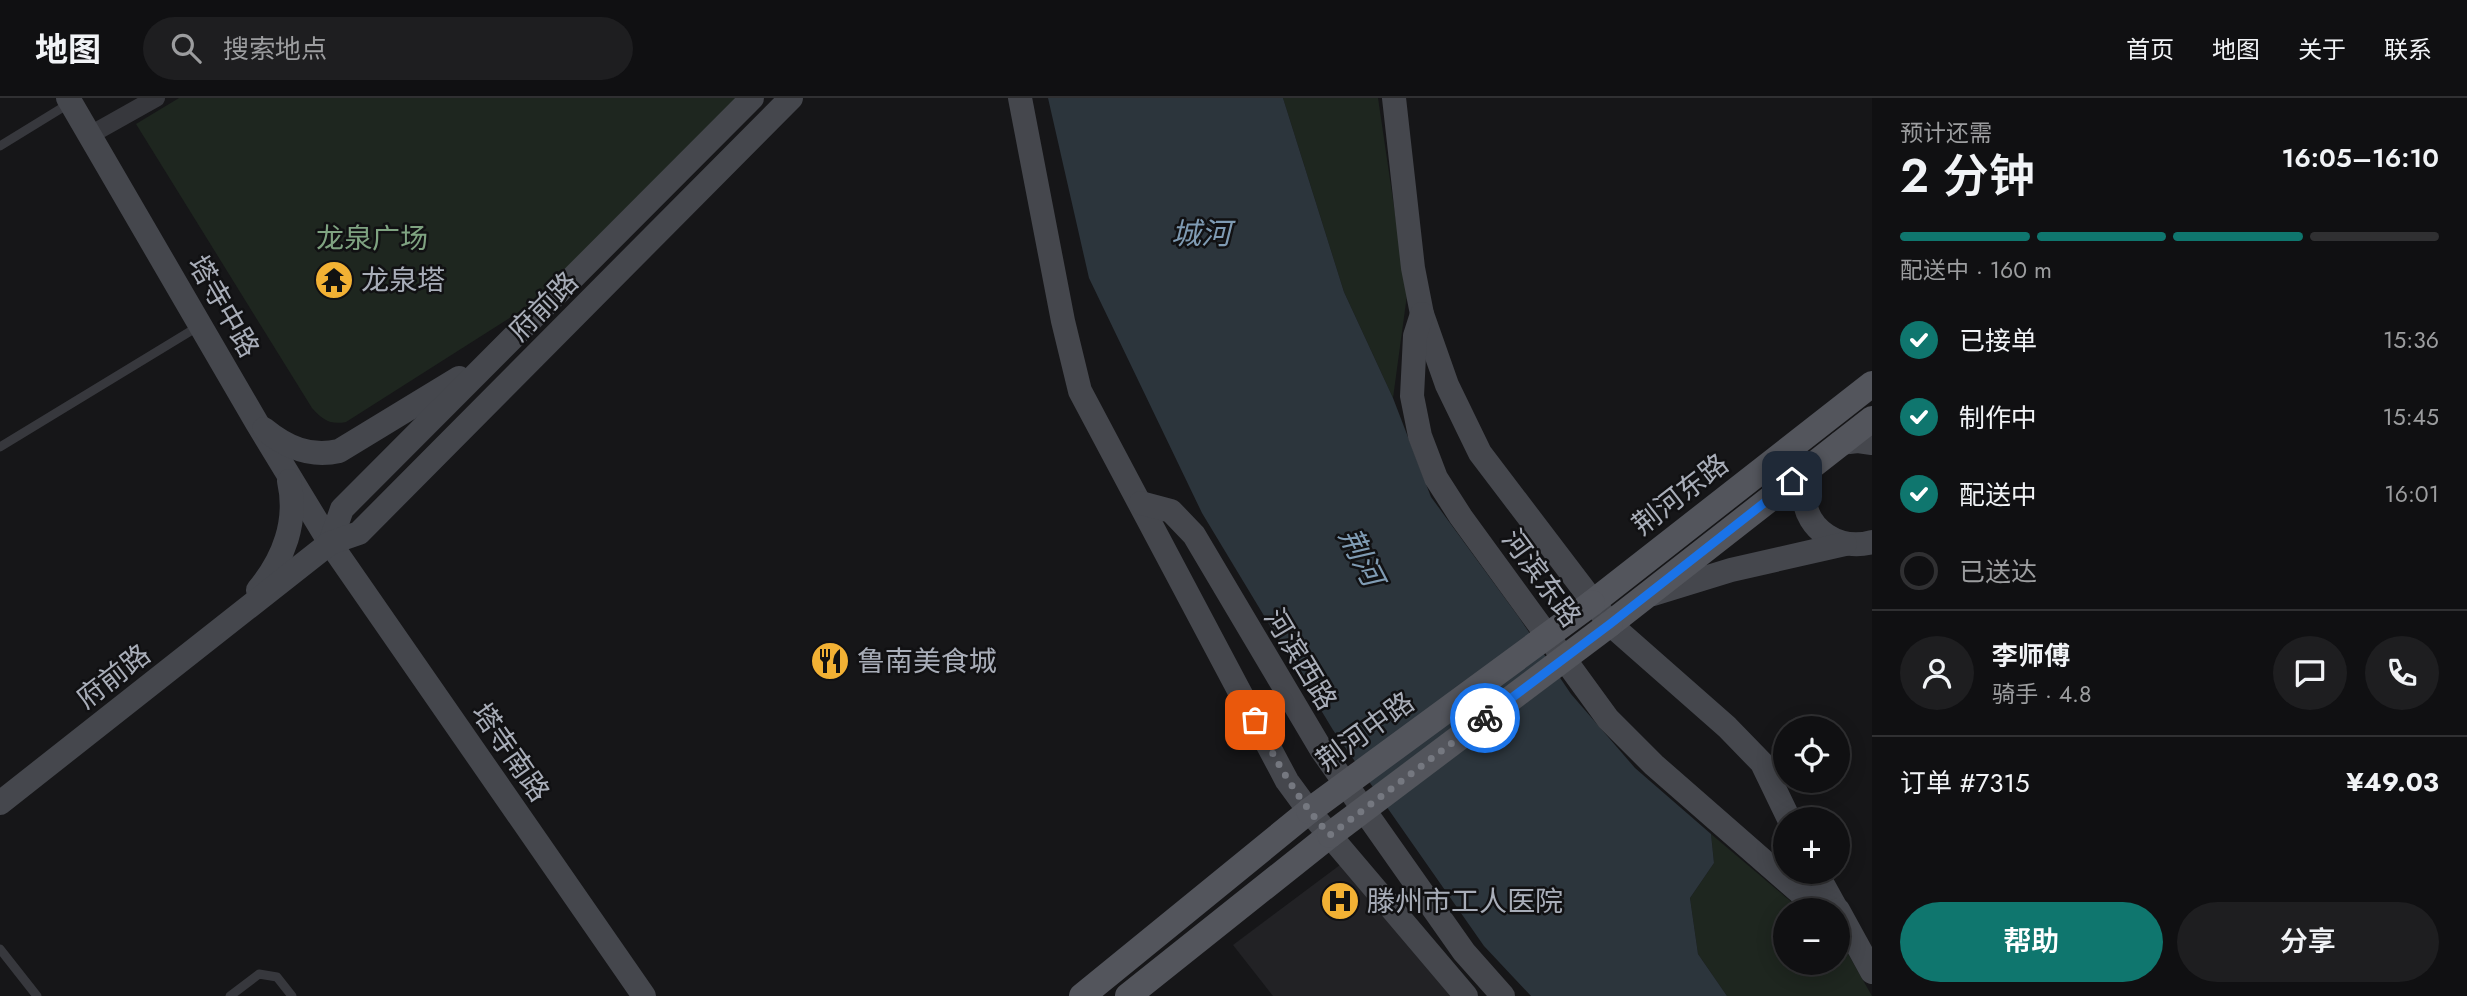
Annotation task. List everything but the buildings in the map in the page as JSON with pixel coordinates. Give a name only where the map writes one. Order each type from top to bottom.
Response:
[{"type":"main road","name":"荆河东路","points":[[1592,603],[1872,383]]},
{"type":"main road","name":"荆河东路","points":[[1610,624],[1872,419]]},
{"type":"main road","name":"荆河中路","points":[[1082,996],[1309,811],[1592,603]]},
{"type":"main road","points":[[1128,996],[1330,835],[1610,624]]},
{"type":"street","points":[[90,135],[156,98]]},
{"type":"street","name":"府前路","points":[[330,543],[342,509],[752,98]]},
{"type":"street","name":"府前路","points":[[0,803],[330,543],[359,533],[791,98]]},
{"type":"street","points":[[1020,98],[1063,321],[1080,391],[1287,781],[1309,811],[1466,996]]},
{"type":"street","name":"河滨东路","points":[[1394,98],[1413,268],[1422,314],[1447,385],[1480,453],[1592,603],[1610,624],[1727,727],[1762,763],[1783,807]]},
{"type":"street","name":"塔寺中路","points":[[70,100],[257,424],[330,543]]},
{"type":"street","name":"河滨东路","points":[[1422,314],[1415,336],[1412,396],[1420,436],[1436,478],[1461,517],[1608,719],[1654,765],[1806,898]]},
{"type":"street","points":[[257,424],[274,437],[306,452],[325,454],[339,451],[493,358]]},
{"type":"street","points":[[1840,443],[1872,443]]},
{"type":"street","points":[[234,618],[263,583],[284,548],[290,528],[292,502],[282,464]]},
{"type":"street","points":[[1813,464],[1806,479],[1804,496],[1808,512],[1823,533],[1845,544]]},
{"type":"street","name":"河滨西路","points":[[1141,503],[1171,511],[1194,535],[1321,749],[1464,953],[1503,996]]},
{"type":"street","points":[[1642,597],[1731,570],[1845,544],[1862,545],[1872,542]]},
{"type":"street","name":"塔寺南路","points":[[330,543],[644,996]]},
{"type":"street","points":[[1850,939],[1872,972]]},
{"type":"lane","points":[[0,146],[70,100]]},
{"type":"lane","points":[[0,447],[200,325]]},
{"type":"lane","points":[[0,949],[37,996]]},
{"type":"lane","points":[[230,996],[259,974],[277,977],[292,996]]},
{"type":"shaded area","name":"滕州市工人医院","points":[[1352,856],[1463,996],[1273,996],[1233,945]]},
{"type":"green space","name":"龙泉广场","points":[[179,98],[738,98],[541,298],[346,422],[335,423],[323,418],[312,408],[136,124]]},
{"type":"green space","points":[[1283,98],[1378,98],[1407,295],[1393,398],[1344,292]]},
{"type":"green space","points":[[1711,834],[1787,898],[1773,898],[1773,975],[1850,975],[1850,957],[1872,996],[1727,996],[1698,954],[1690,898],[1714,863]]},
{"type":"water","name":"城河","points":[[1048,98],[1283,98],[1344,292],[1393,398],[1431,497],[1571,694],[1635,768],[1711,834],[1714,863],[1690,898],[1698,954],[1727,996],[1531,996],[1484,946],[1333,730],[1202,513],[1089,278]]},
{"type":"way so far","points":[[1255,720],[1287,781],[1330,835],[1485,718]]},
{"type":"place","name":"龙泉塔","points":[[334,280]]},
{"type":"place","name":"鲁南美食城","points":[[830,661]]},
{"type":"place","name":"滕州市工人医院","points":[[1340,901]]},
{"type":"route","points":[[1485,718],[1792,481]]},
{"type":"water label","name":"荆河","points":[[1361,557]]}]
